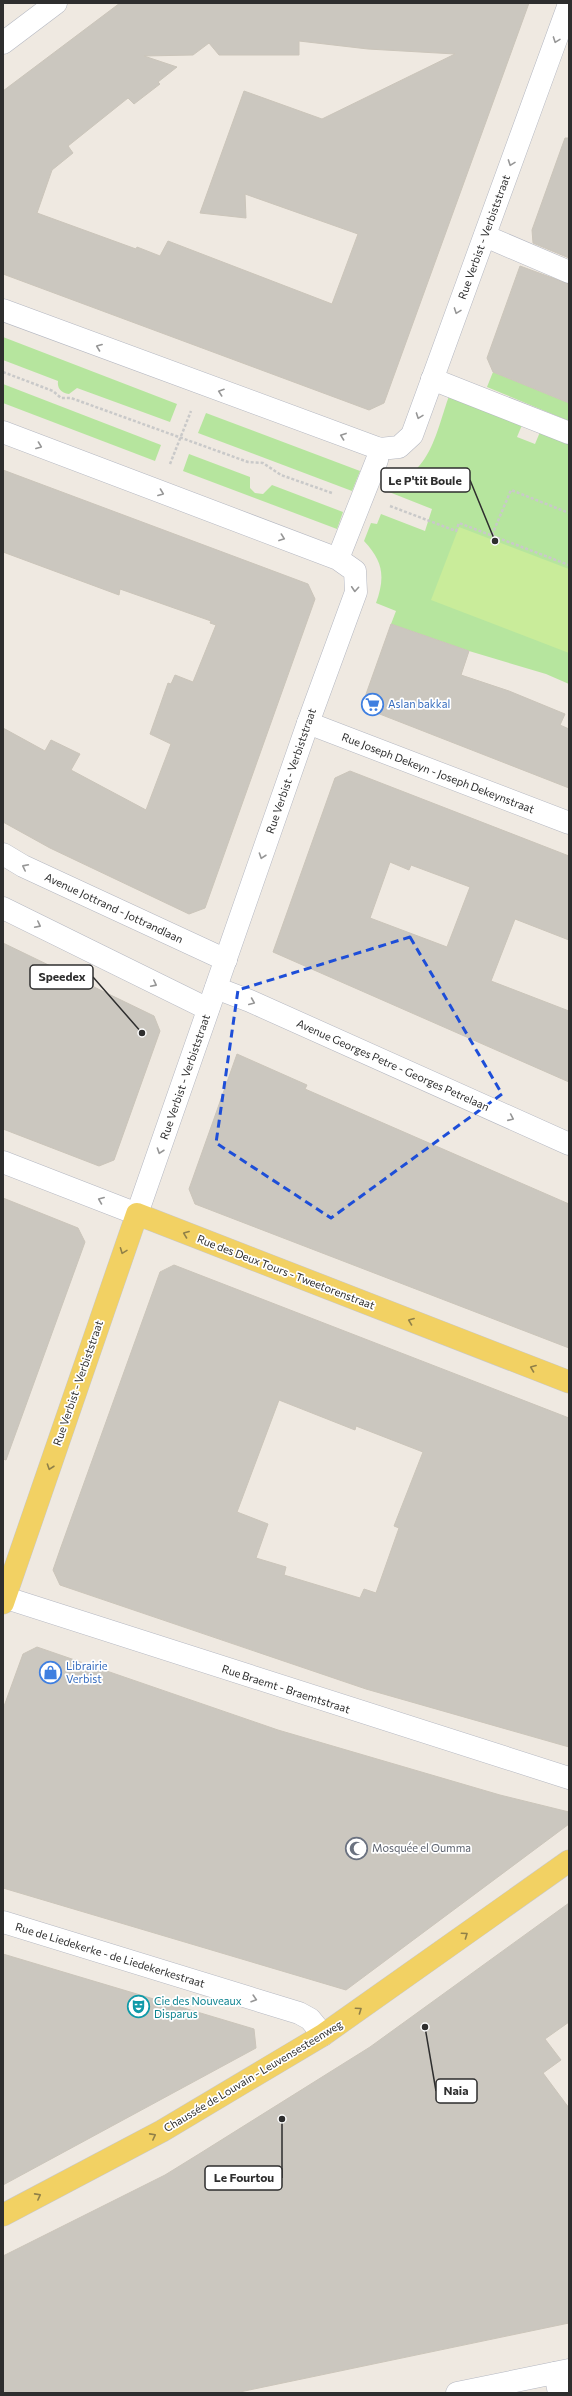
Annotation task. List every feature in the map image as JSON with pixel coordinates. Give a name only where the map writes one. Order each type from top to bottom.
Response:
[{"type":"main road","name":"Rue des Deux Tours - Tweetorenstraat","points":[[137,1214],[569,1382]]},
{"type":"main road","name":"Rue Verbist - Verbiststraat","points":[[4,1599],[137,1214]]},
{"type":"main road","name":"Chaussée de Louvain - Leuvensesteenweg","points":[[3,2214],[162,2131],[323,2035],[569,1861]]},
{"type":"street","points":[[3,43],[56,3]]},
{"type":"street","name":"Rue Verbist - Verbiststraat","points":[[378,455],[399,447],[412,435],[569,4]]},
{"type":"street","points":[[485,236],[569,272]]},
{"type":"street","points":[[3,310],[378,455],[362,500],[339,555],[3,432]]},
{"type":"street","points":[[432,379],[569,433]]},
{"type":"street","name":"Rue Verbist - Verbiststraat","points":[[137,1214],[308,723],[356,592],[355,571],[339,555]]},
{"type":"street","name":"Rue Joseph Dekeyn - Joseph Dekeynstraat","points":[[308,723],[569,823]]},
{"type":"street","name":"Avenue Jottrand - Jottrandlaan","points":[[3,854],[23,866],[226,960]]},
{"type":"street","points":[[3,908],[208,1009]]},
{"type":"street","name":"Avenue Georges Petre - Georges Petrelaan","points":[[216,988],[258,1004],[569,1144]]},
{"type":"street","name":"Rue des Deux Tours - Tweetorenstraat","points":[[3,1162],[137,1214]]},
{"type":"street","name":"Rue Braemt - Braemtstraat","points":[[4,1599],[569,1778]]},
{"type":"street","name":"Rue de Liedekerke - de Liedekerkestraat","points":[[3,1922],[299,2013],[310,2019],[323,2035]]},
{"type":"street","points":[[456,2393],[561,2378]]},
{"type":"path","points":[[3,372],[53,391],[61,398],[71,398],[248,462],[263,463],[281,475],[456,531],[459,523],[569,565]]},
{"type":"path","points":[[171,460],[193,405]]},
{"type":"path","points":[[492,536],[510,490],[569,513]]},
{"type":"highlighted area","points":[[410,937],[502,1094],[331,1218],[216,1143],[238,990]]},
{"type":"green space","points":[[3,337],[177,404],[170,422],[77,388],[69,394],[64,393],[59,388],[58,381],[3,360]]},
{"type":"green space","points":[[493,372],[569,403],[569,421],[487,387]]},
{"type":"green space","points":[[3,384],[161,445],[155,461],[3,403]]},
{"type":"green space","points":[[449,396],[522,425],[517,437],[535,444],[540,432],[569,444],[569,684],[546,674],[469,651],[391,624],[396,611],[376,603],[381,586],[381,570],[376,556],[364,541],[371,523],[377,524],[381,514],[425,531],[432,509],[389,492],[387,486],[388,482],[402,479],[414,472],[423,462],[436,437]]},
{"type":"green space","points":[[206,413],[360,471],[352,491],[198,433]]},
{"type":"green space","points":[[189,454],[250,477],[250,488],[255,493],[263,494],[272,485],[343,512],[337,529],[183,471]]},
{"type":"green space","points":[[459,527],[569,569],[569,653],[431,600]]},
{"type":"building","points":[[120,3],[529,3],[384,403],[369,410],[3,274],[3,91]],"holes":[[[299,41],[368,49],[455,54],[322,119],[244,91],[200,213],[246,218],[245,194],[358,234],[332,304],[168,241],[160,256],[137,247],[136,249],[37,213],[52,170],[73,153],[68,146],[128,98],[134,104],[160,84],[158,82],[177,67],[144,56],[193,55],[209,43],[219,55],[299,55]]]},
{"type":"building","points":[[565,138],[569,138],[569,258],[533,243],[532,230]]},
{"type":"building","points":[[520,266],[569,284],[569,403],[493,372],[487,358]]},
{"type":"building","points":[[3,470],[308,584],[315,599],[205,908],[189,914],[50,848],[3,822],[3,728],[45,751],[51,740],[80,754],[71,770],[146,810],[171,744],[150,734],[168,683],[171,684],[175,675],[193,682],[216,625],[210,623],[211,621],[120,589],[119,595],[3,552]]},
{"type":"building","points":[[391,624],[469,651],[461,675],[509,691],[565,714],[560,725],[569,729],[569,788],[372,711],[365,697]]},
{"type":"building","points":[[350,771],[569,856],[569,940],[515,919],[491,981],[569,1011],[569,1082],[273,952],[335,778]],"holes":[[[390,862],[409,870],[411,865],[470,887],[447,947],[370,918]]]},
{"type":"building","points":[[3,943],[154,1016],[160,1031],[114,1160],[99,1166],[3,1129]]},
{"type":"building","points":[[237,1054],[307,1085],[305,1089],[569,1204],[569,1348],[195,1204],[189,1189]]},
{"type":"building","points":[[3,1198],[78,1228],[85,1242],[6,1460],[3,1459]]},
{"type":"building","points":[[174,1265],[569,1418],[569,1747],[366,1689],[60,1585],[53,1570],[160,1272]],"holes":[[[279,1400],[355,1430],[356,1426],[423,1452],[394,1526],[399,1528],[376,1593],[364,1589],[360,1598],[284,1575],[286,1567],[256,1558],[268,1524],[237,1512]]]},
{"type":"building","points":[[37,1647],[278,1730],[500,1795],[569,1812],[569,1824],[346,1990],[3,1888],[3,1709],[23,1654]]},
{"type":"building","points":[[569,1903],[569,2022],[545,2039],[561,2060],[543,2073],[569,2108],[569,2323],[235,2393],[3,2393],[3,2256],[165,2175],[199,2154],[370,2047]]},
{"type":"building","points":[[3,1954],[254,2029],[256,2048],[3,2185]]},
{"type":"place","name":"Le P'tit Boule","points":[[495,541]]},
{"type":"place","name":"Aslan bakkal","points":[[372,704]]},
{"type":"place","name":"Speedex","points":[[142,1033]]},
{"type":"place","name":"Librairie Verbist","points":[[50,1672]]},
{"type":"place","name":"Mosquée el Oumma","points":[[357,1848]]},
{"type":"place","name":"Cie des Nouveaux Disparus","points":[[139,2007]]},
{"type":"place","name":"Naia","points":[[425,2027]]},
{"type":"place","name":"Le Fourtou","points":[[282,2119]]}]
